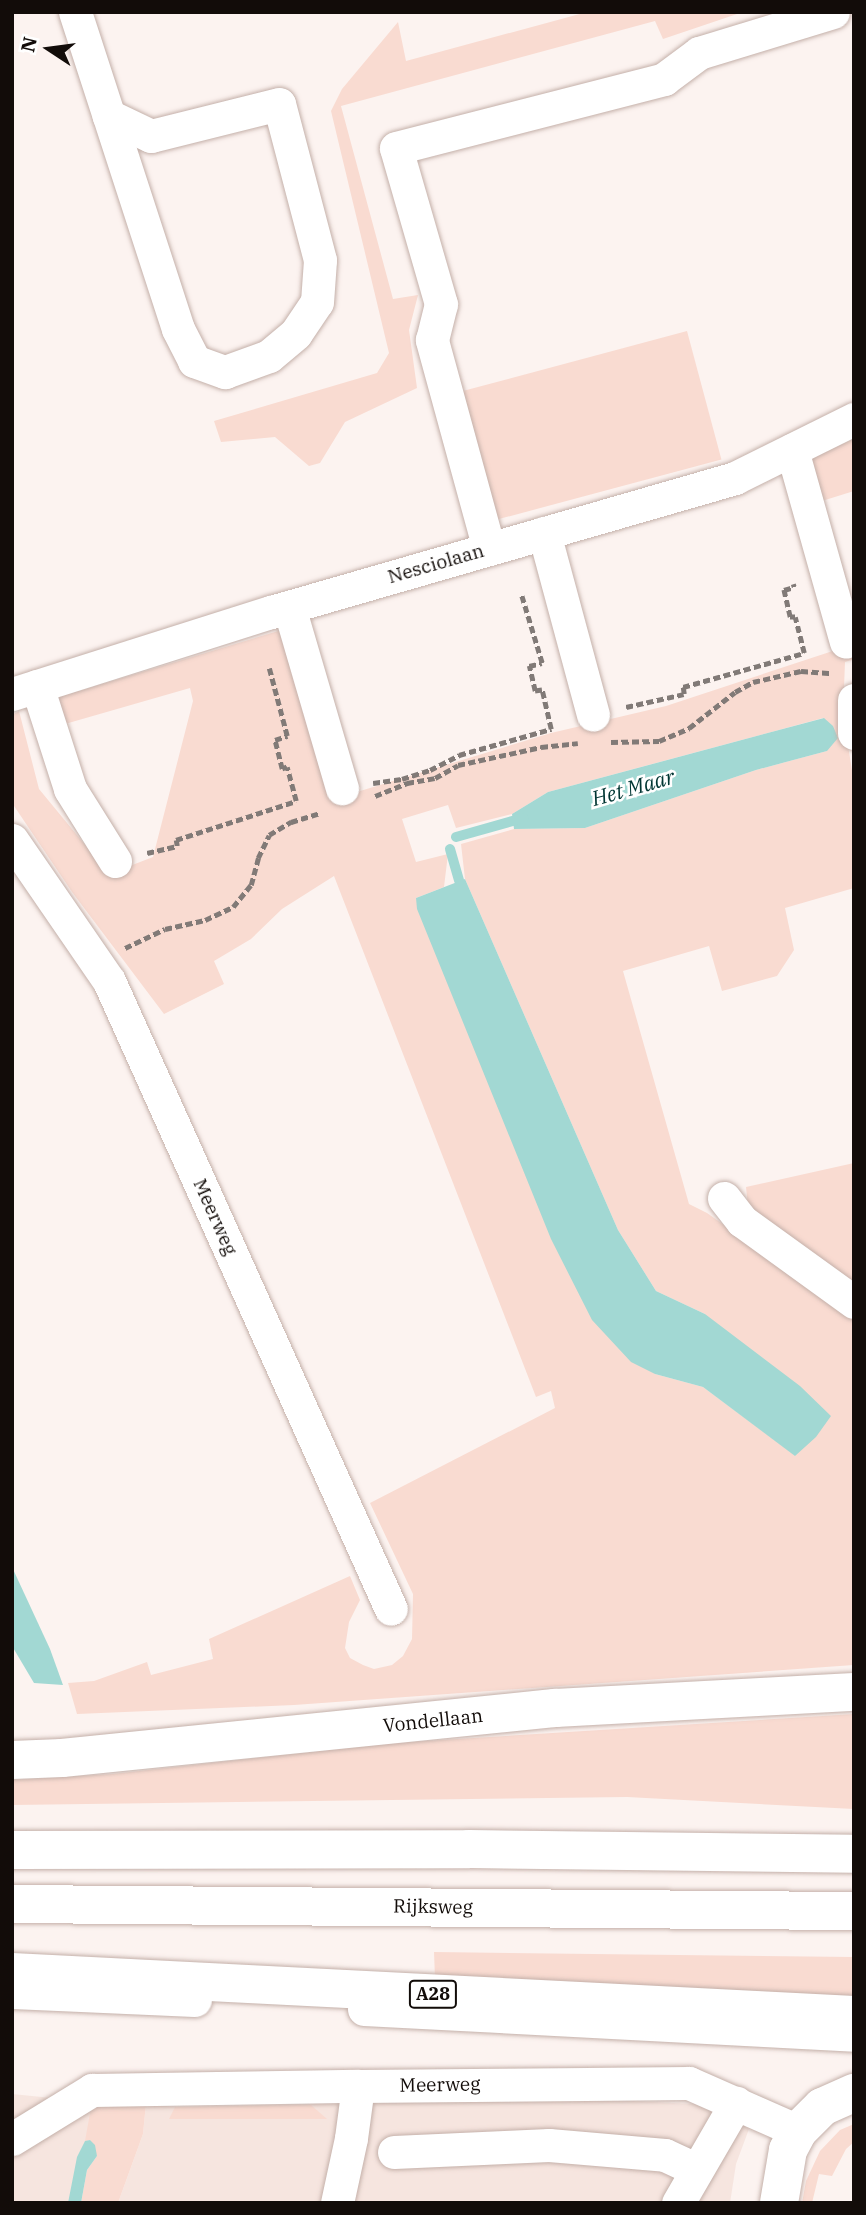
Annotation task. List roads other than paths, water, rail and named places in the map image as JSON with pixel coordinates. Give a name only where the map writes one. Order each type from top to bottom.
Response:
[{"type":"main road","name":"Vondellaan","points":[[12,1760],[75,1757],[556,1708],[854,1692]]},
{"type":"main road","points":[[12,1850],[469,1849],[854,1854]]},
{"type":"main road","name":"Rijksweg","points":[[12,1903],[854,1911]]},
{"type":"main road","name":"A28","points":[[12,1972],[854,2015]]},
{"type":"main road","points":[[779,2203],[788,2150],[798,2131],[822,2106],[854,2093]]},
{"type":"street","points":[[75,12],[178,329],[194,361],[225,372],[269,356],[296,332],[317,302],[320,260],[279,104],[151,136],[109,116]]},
{"type":"street","points":[[489,549],[432,340],[441,304],[396,148],[664,79],[699,53],[833,12]]},
{"type":"street","name":"Nesciolaan","points":[[25,690],[289,607],[735,478],[854,419]]},
{"type":"street","points":[[792,450],[846,642]]},
{"type":"street","points":[[544,533],[593,728]]},
{"type":"street","points":[[289,607],[347,798]]},
{"type":"street","points":[[846,687],[854,733]]},
{"type":"street","points":[[25,690],[70,789],[115,861]]},
{"type":"street","name":"Meerweg","points":[[12,840],[109,981],[391,1609]]},
{"type":"street","points":[[724,1198],[742,1220],[854,1302]]},
{"type":"street","points":[[12,1992],[854,2035]]},
{"type":"street","name":"Meerweg","points":[[12,2139],[92,2090],[358,2086],[689,2083],[798,2131]]},
{"type":"street","points":[[337,2203],[351,2138],[358,2086]]},
{"type":"street","points":[[678,2203],[736,2102]]},
{"type":"street","points":[[394,2152],[549,2145],[665,2155],[697,2170]]},
{"type":"water","points":[[824,718],[833,726],[838,738],[827,751],[756,770],[585,828],[514,829],[512,814],[548,792]]},
{"type":"water","points":[[465,879],[618,1230],[656,1291],[705,1314],[800,1386],[831,1416],[816,1437],[795,1456],[703,1387],[655,1374],[631,1362],[592,1320],[551,1239],[417,909],[416,898]]},
{"type":"water","points":[[12,1567],[50,1649],[63,1685],[34,1683],[12,1646]]},
{"type":"water","points":[[90,2140],[95,2145],[97,2156],[87,2170],[81,2203],[68,2203],[77,2157],[85,2141]]},
{"type":"waterway","name":"Het Maar","points":[[456,837],[523,818]]},
{"type":"waterway","points":[[450,849],[459,881]]}]
